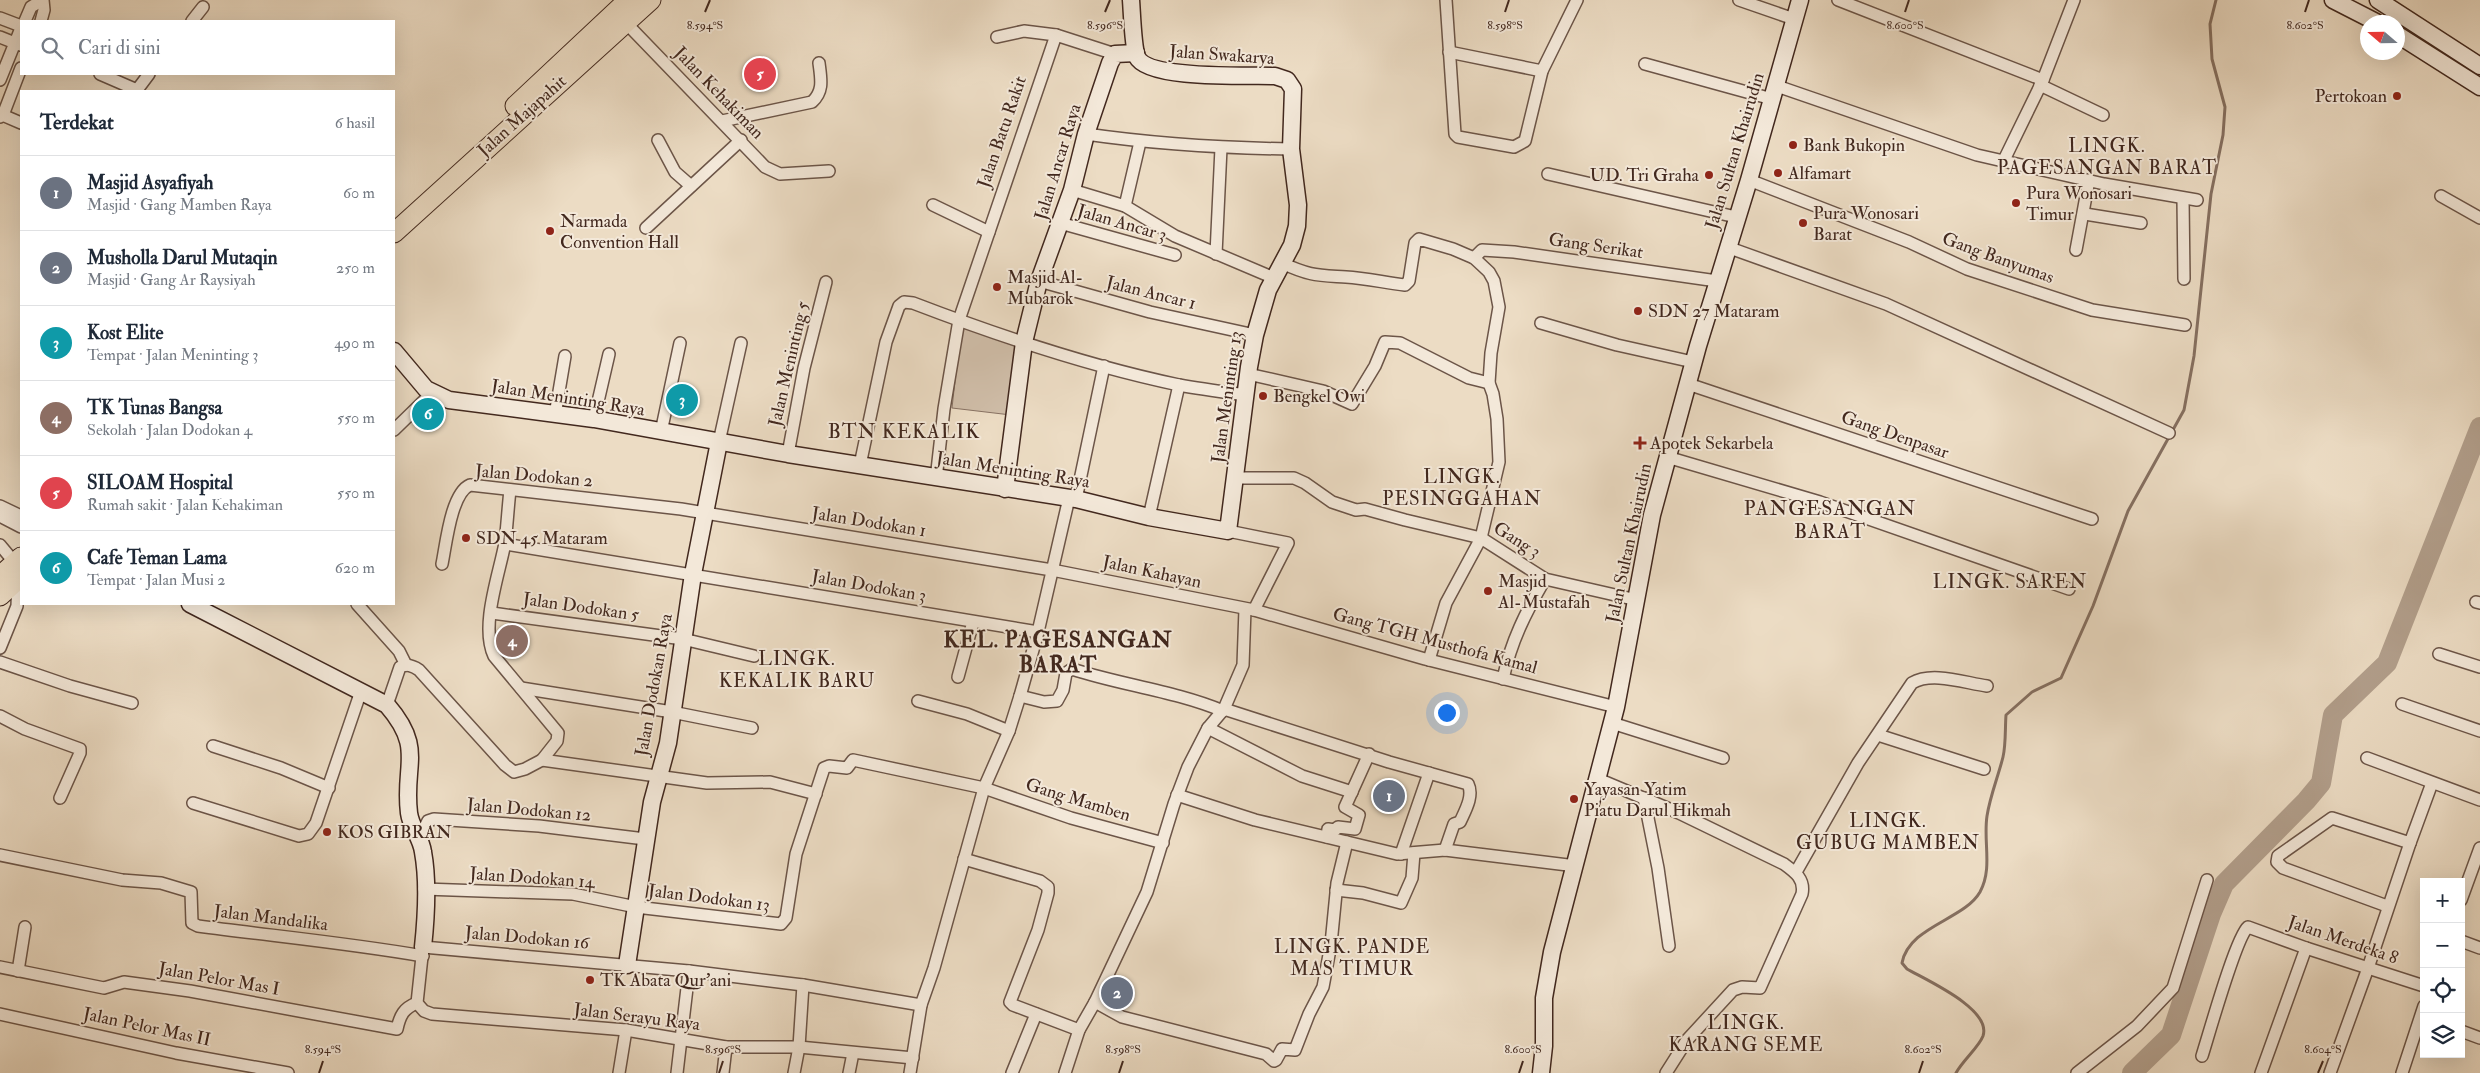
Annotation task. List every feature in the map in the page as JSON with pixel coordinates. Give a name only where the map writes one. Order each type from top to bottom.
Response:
[{"type":"main road","name":"Jalan Majapahit","points":[[395,232],[588,48],[628,0]]},
{"type":"main road","name":"Jalan Majapahit","points":[[588,48],[626,23],[651,0]]},
{"type":"main road","name":"Jalan Majapahit","points":[[395,215],[564,70]]},
{"type":"main road","points":[[0,596],[15,570]]},
{"type":"street","points":[[24,20],[31,7],[42,0],[44,10],[41,20]]},
{"type":"street","points":[[997,37],[1024,31],[1056,35],[1115,54],[1136,53],[1131,0]]},
{"type":"street","points":[[1446,0],[1454,130],[1458,137],[1514,147],[1524,141],[1542,71],[1578,0]]},
{"type":"street","points":[[1739,0],[1794,19]]},
{"type":"street","name":"Jalan Sultan Khairudin","points":[[1543,1072],[1544,998],[1548,974],[1614,715],[1652,515],[1693,362],[1736,217],[1749,180],[1800,0]]},
{"type":"street","points":[[1838,0],[2042,82],[2103,115]]},
{"type":"street","points":[[2004,160],[2042,82],[2074,0]]},
{"type":"street","points":[[2333,0],[2362,15]]},
{"type":"street","points":[[2378,0],[2480,66]]},
{"type":"street","points":[[193,20],[203,7]]},
{"type":"street","points":[[2388,15],[2393,9]]},
{"type":"street","points":[[0,18],[20,27]]},
{"type":"street","name":"Jalan Kehakiman","points":[[626,23],[765,167],[780,174],[829,171]]},
{"type":"street","name":"Jalan Batu Rakit","points":[[936,478],[944,409],[959,320],[1056,35]]},
{"type":"street","points":[[0,37],[18,45],[0,80]]},
{"type":"street","points":[[2405,39],[2480,87]]},
{"type":"street","points":[[1449,52],[1542,71]]},
{"type":"street","name":"Jalan Swakarya","points":[[1136,53],[1140,62],[1169,73],[1275,76],[1287,80],[1291,84],[1293,97]]},
{"type":"street","name":"Jalan Ancar Raya","points":[[1005,489],[1024,342],[1039,281],[1072,190],[1086,134],[1110,63],[1115,54]]},
{"type":"street","points":[[722,121],[812,102],[820,93],[819,63]]},
{"type":"street","points":[[1645,64],[1774,93],[1977,155],[2089,180],[2183,199],[2197,200]]},
{"type":"street","points":[[20,70],[1,115],[20,123]]},
{"type":"street","points":[[102,75],[137,90],[148,75]]},
{"type":"street","name":"Jalan Meninting 13","points":[[1228,531],[1248,374],[1255,335],[1268,290],[1292,245],[1298,216],[1292,149],[1293,97]]},
{"type":"street","points":[[1086,134],[1140,142],[1221,148],[1292,149]]},
{"type":"street","points":[[658,140],[675,172],[691,186]]},
{"type":"street","points":[[646,228],[741,140]]},
{"type":"street","points":[[1125,206],[1140,142]]},
{"type":"street","points":[[1216,254],[1221,148]]},
{"type":"street","points":[[1548,174],[1736,217]]},
{"type":"street","name":"Gang Banyumas","points":[[1749,180],[1909,242],[1967,269],[2092,310],[2185,325]]},
{"type":"street","points":[[2076,250],[2089,180]]},
{"type":"street","points":[[1072,190],[1125,206],[1175,236],[1274,278]]},
{"type":"street","points":[[2441,196],[2480,218]]},
{"type":"street","points":[[2183,199],[2184,279]]},
{"type":"street","points":[[933,205],[989,232]]},
{"type":"street","points":[[2084,214],[2141,223]]},
{"type":"street","name":"Jalan Ancar 3","points":[[1060,223],[1175,255]]},
{"type":"street","points":[[1282,263],[1305,273],[1325,277],[1346,277],[1405,285],[1409,281],[1415,243],[1419,239],[1474,258],[1489,272],[1494,281],[1499,307],[1491,353],[1489,383],[1496,411],[1499,462],[1481,538],[1446,603],[1429,660]]},
{"type":"street","points":[[1727,247],[1886,304],[2169,433]]},
{"type":"street","name":"Gang Serikat","points":[[1474,258],[1482,250],[1514,252],[1717,281]]},
{"type":"street","name":"Jalan Ancar 1","points":[[1039,281],[1150,312],[1255,335]]},
{"type":"street","name":"Jalan Meninting 5","points":[[788,454],[804,368],[826,282]]},
{"type":"street","points":[[860,465],[886,342],[899,306],[904,302],[913,303],[1024,342],[1104,366],[1179,385],[1246,395]]},
{"type":"street","points":[[1541,324],[1617,345],[1693,362]]},
{"type":"street","points":[[1248,374],[1323,392],[1352,404],[1375,366],[1385,342],[1388,341],[1400,343],[1469,378],[1489,383]]},
{"type":"street","points":[[661,432],[680,343]]},
{"type":"street","points":[[719,442],[741,343]]},
{"type":"street","points":[[395,352],[432,393],[395,429]]},
{"type":"street","points":[[594,419],[610,354]]},
{"type":"street","points":[[555,415],[566,356]]},
{"type":"street","points":[[910,1073],[914,1058],[921,1005],[984,788],[1009,731],[1020,696],[1072,499],[1104,366]]},
{"type":"street","name":"Gang Denpasar","points":[[1688,384],[2092,519]]},
{"type":"street","points":[[1149,517],[1179,385]]},
{"type":"street","name":"Jalan Meninting Raya","points":[[432,393],[461,402],[594,419],[788,454],[1072,499],[1149,517],[1288,543],[1250,610]]},
{"type":"street","name":"Jalan Dodokan Raya","points":[[627,964],[645,839],[657,777],[668,743],[693,574],[719,442]]},
{"type":"street","points":[[1667,457],[1820,502],[2069,589]]},
{"type":"street","name":"Gang 3","points":[[1236,478],[1294,478],[1305,483],[1332,502],[1356,510],[1366,509],[1481,538],[1545,579],[1637,600]]},
{"type":"street","name":"Jalan Dodokan 2","points":[[442,564],[456,502],[464,488],[470,485],[681,509]]},
{"type":"street","points":[[358,605],[409,665],[452,705],[509,769],[518,772],[542,760],[557,742],[558,733],[491,650],[488,632],[495,583],[504,544],[510,490]]},
{"type":"street","points":[[0,506],[20,516]]},
{"type":"street","name":"Jalan Dodokan 1","points":[[681,509],[1052,570]]},
{"type":"street","points":[[0,516],[20,526]]},
{"type":"street","points":[[0,544],[15,570],[18,606],[0,648]]},
{"type":"street","name":"Jalan Dodokan 3","points":[[504,544],[1038,632]]},
{"type":"street","name":"Jalan Kahayan","points":[[1052,570],[1250,610]]},
{"type":"street","points":[[1503,678],[1509,650],[1521,621],[1545,579]]},
{"type":"street","points":[[192,605],[388,705],[404,726],[409,739],[408,811],[410,824],[420,837],[424,854],[423,952],[418,1003]]},
{"type":"street","points":[[1064,1073],[1079,1030],[1095,1002],[1138,914],[1153,877],[1177,795],[1188,767],[1208,728],[1224,710],[1243,665],[1242,631],[1250,610]]},
{"type":"street","name":"Gang TGH Musthofa Kamal","points":[[1250,610],[1429,660],[1503,678],[1614,715],[1722,758]]},
{"type":"street","name":"Jalan Dodokan 5","points":[[492,613],[683,639],[754,656]]},
{"type":"street","points":[[958,677],[973,622]]},
{"type":"street","points":[[2439,654],[2480,667]]},
{"type":"street","points":[[0,662],[70,686],[132,703]]},
{"type":"street","points":[[388,705],[396,674],[400,667],[409,665]]},
{"type":"street","points":[[1020,696],[1044,702],[1057,701],[1063,690],[1066,673],[1072,669],[1106,680],[1202,703],[1467,783],[1471,790],[1460,822],[1454,824],[1446,850]]},
{"type":"street","points":[[1796,872],[1858,763],[1912,683],[1921,678],[1938,678],[1987,686]]},
{"type":"street","points":[[522,688],[672,712],[752,728]]},
{"type":"street","points":[[192,803],[299,836],[305,836],[312,831],[329,788],[361,691]]},
{"type":"street","points":[[918,701],[967,714],[1009,731]]},
{"type":"street","points":[[2402,704],[2480,731]]},
{"type":"street","points":[[0,716],[25,729],[74,746],[81,751],[60,798]]},
{"type":"street","points":[[1208,728],[1302,776],[1352,792]]},
{"type":"street","points":[[1878,735],[1984,769]]},
{"type":"street","points":[[214,746],[281,768],[329,788]]},
{"type":"street","points":[[1327,837],[1328,829],[1335,830],[1338,827],[1355,830],[1359,815],[1345,806],[1369,754]]},
{"type":"street","points":[[2367,758],[2480,800]]},
{"type":"street","points":[[542,760],[708,784],[770,782],[816,794]]},
{"type":"street","name":"Gang Mamben","points":[[816,794],[825,767],[845,768],[853,760],[984,788],[1071,818],[1162,843]]},
{"type":"street","points":[[1399,854],[1429,773]]},
{"type":"street","points":[[1598,779],[1713,829],[1784,864],[1796,872],[1802,882],[1802,894],[1760,988],[1742,987],[1733,990],[1686,1040],[1666,1073]]},
{"type":"street","points":[[2330,1073],[2368,968],[2387,906],[2432,783]]},
{"type":"street","name":"Jalan Dodokan 13","points":[[636,907],[707,914],[777,925],[786,921],[796,854],[816,794]]},
{"type":"street","points":[[1177,795],[1256,820],[1399,854],[1446,850],[1576,866]]},
{"type":"street","points":[[1644,798],[1658,868],[1669,946]]},
{"type":"street","points":[[2387,906],[2283,868],[2277,862],[2280,854],[2328,820],[2335,818],[2410,842]]},
{"type":"street","name":"Jalan Dodokan 12","points":[[420,837],[428,821],[434,819],[540,826],[645,839]]},
{"type":"street","points":[[1095,1002],[1122,1017],[1266,1054],[1274,1061],[1282,1049],[1295,1050],[1309,1014],[1323,987],[1332,944],[1340,865],[1347,842]]},
{"type":"street","points":[[2465,892],[2477,869],[2480,848]]},
{"type":"street","points":[[1336,890],[1363,892],[1401,903],[1412,878],[1414,853]]},
{"type":"street","name":"Jalan Mandalika","points":[[0,855],[122,880],[180,887],[192,892],[192,922],[198,926],[276,937],[423,952]]},
{"type":"street","points":[[964,859],[1040,881],[1048,887],[1038,930],[1010,999],[1012,1005],[1079,1030]]},
{"type":"street","points":[[2077,1073],[2137,1026],[2173,988],[2207,880]]},
{"type":"street","name":"Jalan Dodokan 14","points":[[424,889],[573,894],[636,907]]},
{"type":"street","points":[[18,971],[25,927]]},
{"type":"street","name":"Jalan Merdeka 8","points":[[2202,1056],[2242,935],[2246,928],[2252,927],[2306,948],[2420,985]]},
{"type":"street","points":[[2465,942],[2480,948]]},
{"type":"street","points":[[2261,1073],[2306,948]]},
{"type":"street","name":"Jalan Dodokan 16","points":[[423,952],[627,964],[803,985],[921,1005]]},
{"type":"street","name":"Jalan Pelor Mas I","points":[[0,967],[104,988],[124,982],[190,991],[397,1029],[401,1013],[418,1003]]},
{"type":"street","points":[[677,1073],[689,971]]},
{"type":"street","points":[[794,1073],[799,1047],[803,985]]},
{"type":"street","name":"Jalan Serayu Raya","points":[[418,1003],[424,1011],[443,1016],[626,1030],[726,1046],[799,1047],[914,1058]]},
{"type":"street","name":"Jalan Pelor Mas II","points":[[0,1014],[176,1053],[288,1073]]},
{"type":"street","points":[[1012,1073],[1036,1014]]},
{"type":"street","points":[[2402,1073],[2420,1020]]},
{"type":"street","points":[[619,1073],[626,1030]]},
{"type":"street","points":[[2465,1032],[2480,1038]]},
{"type":"street","points":[[723,1073],[726,1046]]},
{"type":"street","points":[[849,1073],[853,1053]]},
{"type":"shaded area","points":[[961,327],[1019,343],[1011,415],[952,408]]},
{"type":"waterway","points":[[1956,1073],[1981,1040],[1983,1026],[1978,1016],[1968,1006],[1942,988],[1907,969],[1902,963],[1907,950],[1915,940],[1962,910],[1980,892],[1984,883],[1987,864],[1987,816],[2004,752],[2006,715],[2032,692],[2061,678],[2093,606],[2128,511],[2184,410],[2194,356],[2211,194],[2223,135],[2225,107],[2212,59],[2210,24],[2216,0]]},
{"type":"waterway","points":[[2132,1073],[2171,1035],[2211,914],[2224,884],[2306,801],[2321,783],[2333,715],[2387,663],[2480,427]]},
{"type":"place","name":"SILOAM Hospital","points":[[760,74]]},
{"type":"place","name":"Pertokoan","points":[[2397,96]]},
{"type":"place","name":"Bank Bukopin","points":[[1793,145]]},
{"type":"place","name":"Alfamart","points":[[1778,173]]},
{"type":"place","name":"UD. Tri Graha","points":[[1709,175]]},
{"type":"place","name":"Pura Wonosari Timur","points":[[2016,203]]},
{"type":"place","name":"Pura Wonosari Barat","points":[[1803,223]]},
{"type":"place","name":"Narmada Convention Hall","points":[[550,231]]},
{"type":"place","name":"Masjid Al- Mubarok","points":[[997,287]]},
{"type":"place","name":"SDN 27 Mataram","points":[[1638,311]]},
{"type":"place","name":"Bengkel Owi","points":[[1263,396]]},
{"type":"place","name":"Kost Elite","points":[[682,400]]},
{"type":"place","name":"Cafe Teman Lama","points":[[428,414]]},
{"type":"place","name":"Apotek Sekarbela","points":[[1640,443]]},
{"type":"place","name":"SDN 45 Mataram","points":[[466,538]]},
{"type":"place","name":"Masjid Al-Mustafah","points":[[1488,591]]},
{"type":"place","name":"TK Tunas Bangsa","points":[[512,641]]},
{"type":"place","name":"Masjid Asyafiyah","points":[[1389,796]]},
{"type":"place","name":"Yayasan Yatim Piatu Darul Hikmah","points":[[1574,799]]},
{"type":"place","name":"KOS GIBRAN","points":[[327,832]]},
{"type":"place","name":"TK Abata Qur'ani","points":[[590,980]]},
{"type":"place","name":"Musholla Darul Mutaqin","points":[[1117,993]]},
{"type":"district","name":"LINGK. PAGESANGAN BARAT","points":[[2107,157]]},
{"type":"district","name":"BTN KEKALIK","points":[[904,431]]},
{"type":"district","name":"LINGK. PESINGGAHAN","points":[[1462,488]]},
{"type":"district","name":"PANGESANGAN BARAT","points":[[1830,520]]},
{"type":"district","name":"LINGK. SAREN","points":[[2010,582]]},
{"type":"district","name":"KEL. PAGESANGAN BARAT","points":[[1058,652]]},
{"type":"district","name":"LINGK. KEKALIK BARU","points":[[797,670]]},
{"type":"district","name":"LINGK. GUBUG MAMBEN","points":[[1888,832]]},
{"type":"district","name":"LINGK. PANDE MAS TIMUR","points":[[1352,958]]},
{"type":"district","name":"LINGK. KARANG SEME","points":[[1746,1034]]}]
